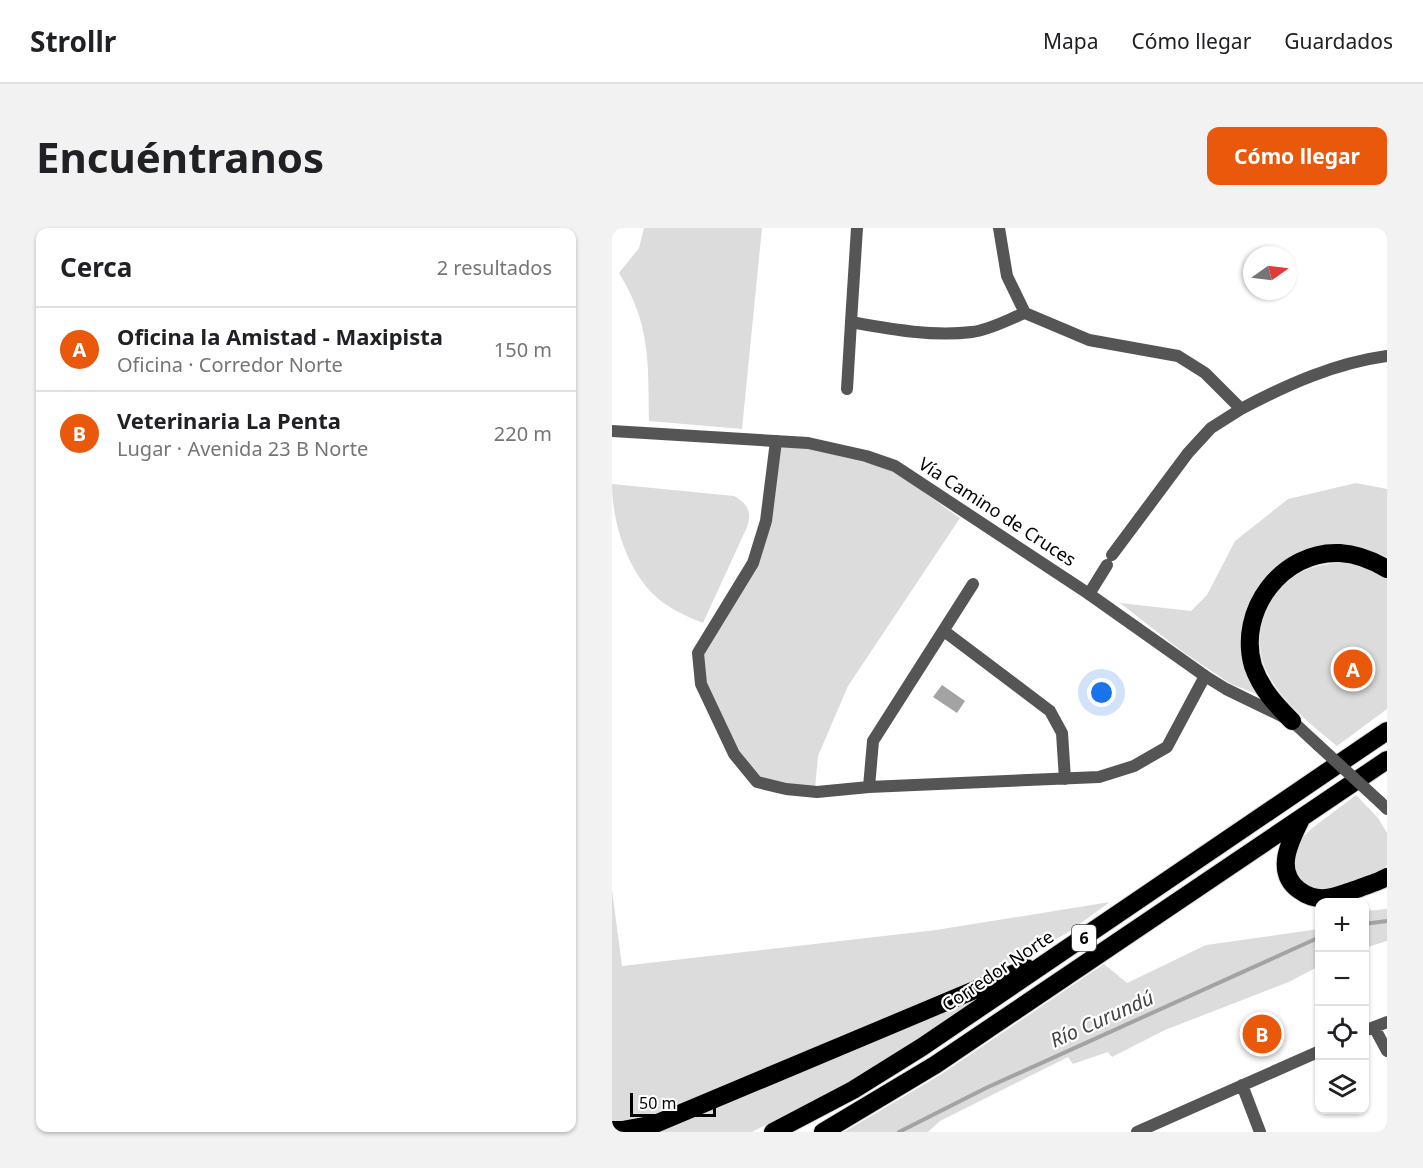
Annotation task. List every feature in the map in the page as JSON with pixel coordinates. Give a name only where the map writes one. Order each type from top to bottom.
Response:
[{"type":"highway","points":[[1292,722],[1271,700],[1254,666],[1250,650],[1250,629],[1257,606],[1269,587],[1284,572],[1319,556],[1337,553],[1356,555],[1387,569]]},
{"type":"highway","name":"Corredor Norte","points":[[773,1132],[853,1090],[922,1047],[1065,952],[1387,731]]},
{"type":"highway","name":"6","points":[[823,1132],[935,1065],[1387,760]]},
{"type":"highway","points":[[1302,818],[1291,838],[1286,861],[1287,873],[1292,884],[1302,892],[1313,897],[1334,897],[1387,877]]},
{"type":"highway","points":[[612,1130],[655,1124],[1065,952]]},
{"type":"street","points":[[847,389],[857,228]]},
{"type":"street","points":[[999,228],[1007,276],[1025,313],[1089,340],[1178,356],[1205,373],[1241,409]]},
{"type":"street","points":[[851,321],[895,330],[940,333],[974,332],[1025,313]]},
{"type":"street","points":[[1089,594],[1109,560],[1188,453],[1211,428],[1279,389],[1331,369],[1387,356]]},
{"type":"street","name":"Vía Camino de Cruces","points":[[612,432],[808,443],[839,449],[895,466],[1089,594],[1205,676],[1292,722],[1383,806]]},
{"type":"street","points":[[776,441],[766,520],[753,563],[698,653],[701,684],[734,754],[757,782],[786,789],[817,792],[868,787],[1099,777],[1134,766],[1167,747],[1205,676]]},
{"type":"street","points":[[868,787],[873,741],[973,584]]},
{"type":"street","points":[[944,632],[1050,711],[1062,733],[1065,779]]},
{"type":"street","points":[[1387,1022],[1369,1029],[1387,1051]]},
{"type":"street","points":[[1137,1132],[1315,1053]]},
{"type":"street","points":[[1242,1085],[1260,1132]]},
{"type":"shaded area","points":[[644,228],[762,228],[742,429],[649,421],[646,344],[637,310],[619,273],[639,248]]},
{"type":"shaded area","points":[[778,445],[836,453],[878,465],[908,481],[960,518],[848,686],[818,756],[815,789],[758,779],[737,753],[704,683],[701,655],[756,565]]},
{"type":"shaded area","points":[[1356,483],[1387,489],[1387,557],[1362,548],[1327,550],[1297,561],[1248,622],[1265,697],[1231,684],[1183,652],[1120,603],[1191,611],[1207,595],[1235,541],[1288,499]]},
{"type":"shaded area","points":[[612,484],[734,496],[746,505],[749,513],[747,527],[703,623],[669,607],[651,592],[634,569],[618,527]]},
{"type":"shaded area","points":[[1346,562],[1368,568],[1387,579],[1387,709],[1337,746],[1299,713],[1274,685],[1262,660],[1260,645],[1265,614],[1281,588],[1306,570],[1326,564]]},
{"type":"shaded area","points":[[942,685],[965,701],[957,713],[933,697]]},
{"type":"shaded area","points":[[1356,795],[1378,818],[1387,833],[1387,865],[1382,871],[1347,885],[1321,890],[1309,888],[1300,882],[1295,870],[1294,846],[1311,829]]},
{"type":"shaded area","points":[[612,890],[622,966],[936,930],[1110,902],[1067,933],[936,998],[658,1116],[612,1121]]},
{"type":"shaded area","points":[[1387,909],[1387,941],[1369,947],[1369,911]]},
{"type":"shaded area","points":[[1315,930],[1315,968],[1291,981],[1165,1030],[1112,1057],[1108,1052],[1073,1064],[1068,1057],[940,1121],[928,1132],[844,1132],[940,1075],[1104,964],[1127,983],[1206,945]]},
{"type":"shaded area","points":[[980,997],[842,1086],[752,1132],[648,1132]]},
{"type":"waterway","name":"Río Curundú","points":[[1369,923],[1387,921]]},
{"type":"waterway","name":"Río Curundú","points":[[899,1132],[986,1088],[1315,939]]},
{"type":"place","name":"Oficina la Amistad - Maxipista","points":[[1353,669]]},
{"type":"place","name":"Veterinaria La Penta","points":[[1262,1034]]}]
